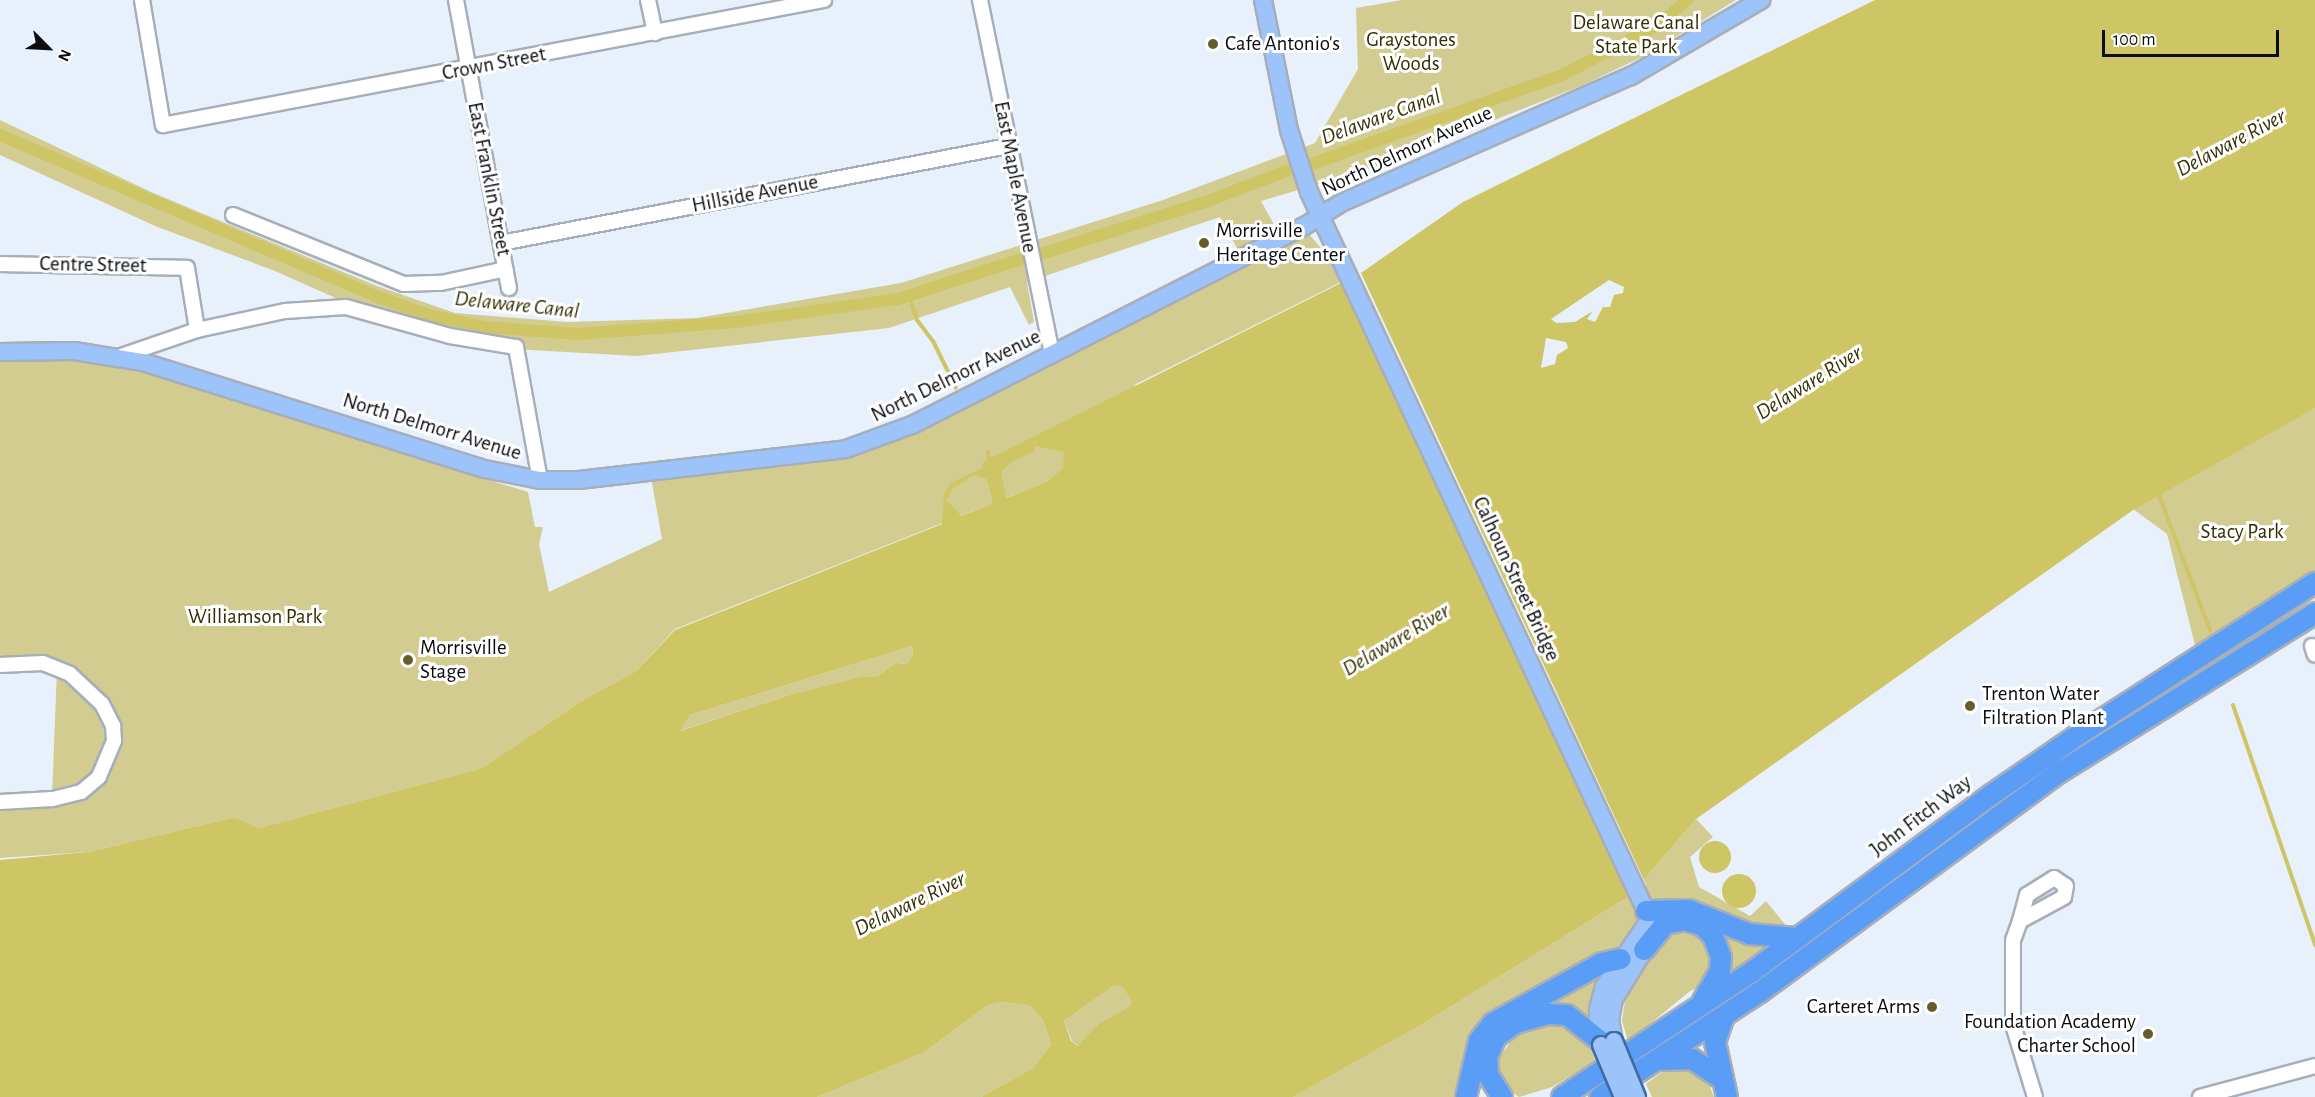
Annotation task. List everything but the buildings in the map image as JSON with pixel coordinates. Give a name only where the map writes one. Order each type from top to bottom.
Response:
[{"type":"highway","name":"John Fitch Way","points":[[1562,1097],[1798,938],[2006,784],[2315,583]]},
{"type":"highway","points":[[1600,1097],[1724,1016],[2060,772],[2315,613]]},
{"type":"highway","points":[[1645,911],[1689,910],[1750,934],[1798,938]]},
{"type":"highway","points":[[1644,950],[1658,930],[1671,921],[1692,921],[1713,936],[1721,957],[1720,971],[1700,1006]]},
{"type":"highway","points":[[1466,1097],[1479,1041],[1493,1023],[1602,963],[1621,959]]},
{"type":"highway","points":[[1502,1097],[1488,1075],[1487,1057],[1496,1037],[1515,1023],[1550,1014],[1567,1015],[1605,1042]]},
{"type":"highway","points":[[1724,1016],[1715,1042],[1720,1078],[1726,1097]]},
{"type":"highway","points":[[1658,1060],[1692,1059],[1720,1078]]},
{"type":"main road","name":"Calhoun Street Bridge","points":[[1263,0],[1293,144],[1309,192],[1351,277],[1645,911]]},
{"type":"main road","name":"North Delmorr Avenue","points":[[0,352],[74,351],[118,357],[213,382],[485,470],[540,480],[579,480],[846,448],[907,427],[1432,162],[1632,76],[1761,0]]},
{"type":"main road","points":[[1636,1097],[1605,1042],[1614,999],[1644,950],[1645,911]]},
{"type":"main road","points":[[1623,1097],[1605,1042],[1600,999],[1645,911]]},
{"type":"street","name":"Crown Street","points":[[142,0],[163,125],[469,69],[824,0]]},
{"type":"street","name":"East Franklin Street","points":[[456,0],[509,288]]},
{"type":"street","points":[[648,0],[655,33]]},
{"type":"street","name":"East Maple Avenue","points":[[980,0],[1052,354]]},
{"type":"street","name":"Hillside Avenue","points":[[501,243],[1008,146]]},
{"type":"street","points":[[233,215],[394,282],[441,283],[506,269]]},
{"type":"street","name":"Centre Street","points":[[0,264],[187,268],[197,330]]},
{"type":"street","points":[[118,357],[197,330],[285,311],[346,307],[450,336],[516,347],[540,480]]},
{"type":"street","points":[[0,665],[43,663],[70,674],[93,693],[114,729],[107,764],[81,792],[52,799],[0,802]]},
{"type":"street","points":[[2020,921],[2013,940],[2013,1025],[2035,1097]]},
{"type":"street","points":[[2200,1097],[2315,1066]]},
{"type":"green space","name":"Delaware Canal State Park","points":[[1402,0],[1736,0],[1644,56],[1581,86],[1367,170],[1261,201],[1278,232],[1239,252],[1220,217],[1027,282],[1034,322],[1029,325],[1010,287],[889,328],[637,356],[497,348],[394,324],[275,271],[155,226],[0,155],[0,120],[151,192],[377,286],[455,313],[567,322],[697,318],[901,283],[1163,200],[1315,143],[1358,69],[1356,8]]},
{"type":"green space","name":"Williamson Park","points":[[1303,227],[1347,279],[1136,384],[1083,452],[1046,482],[675,629],[636,671],[583,700],[482,768],[259,828],[235,817],[88,852],[0,858],[0,802],[52,798],[57,668],[0,668],[0,357],[74,351],[528,492],[535,527],[543,527],[539,544],[549,592],[662,539],[650,472],[832,450],[953,404]]},
{"type":"green space","name":"Stacy Park","points":[[2315,408],[2315,583],[2198,657],[2167,534],[2129,506]]},
{"type":"green space","points":[[912,646],[913,655],[907,664],[896,663],[876,677],[859,677],[792,694],[679,731],[690,715]]},
{"type":"green space","points":[[1696,819],[1713,837],[1690,857],[1699,887],[1750,916],[1766,901],[1788,928],[1755,929],[1712,906],[1616,956],[1469,1049],[1456,1097],[1293,1097],[1421,1025],[1631,895]]},
{"type":"green space","points":[[1717,925],[1771,944],[1726,977],[1731,958]]},
{"type":"green space","points":[[1677,931],[1693,932],[1708,944],[1713,959],[1711,973],[1700,987],[1690,991],[1628,1042],[1622,1020],[1625,1001],[1659,942]]},
{"type":"green space","points":[[1608,965],[1593,1023],[1539,1009]]},
{"type":"green space","points":[[1115,985],[1122,985],[1131,1000],[1130,1006],[1098,1024],[1079,1046],[1072,1041],[1064,1021]]},
{"type":"green space","points":[[1003,1002],[1030,1006],[1043,1020],[1051,1044],[1033,1068],[981,1097],[817,1097],[923,1053],[988,1005]]},
{"type":"green space","points":[[1542,1022],[1566,1023],[1585,1035],[1596,1061],[1552,1087],[1519,1097],[1497,1082],[1495,1064],[1516,1034]]},
{"type":"green space","points":[[1684,1065],[1705,1074],[1714,1097],[1652,1097],[1646,1084],[1662,1072]]},
{"type":"water","name":"Delaware River","points":[[1875,0],[2315,0],[2315,408],[2133,510],[1696,819],[1631,895],[1421,1025],[1293,1097],[981,1097],[1033,1068],[1051,1044],[1043,1020],[1030,1006],[1003,1002],[988,1005],[923,1053],[817,1097],[0,1097],[0,860],[88,852],[235,817],[259,828],[482,768],[583,700],[636,671],[675,630],[942,524],[944,493],[951,483],[983,468],[983,462],[1361,273],[1463,202]],"holes":[[[1609,280],[1624,287],[1623,293],[1614,295],[1610,307],[1603,307],[1595,322],[1587,319],[1593,311],[1575,322],[1556,323],[1551,319]],[[1546,338],[1566,342],[1568,348],[1557,355],[1555,364],[1541,368]],[[1035,446],[1064,452],[1063,468],[1046,482],[1006,498],[1001,472],[1013,461],[1034,452]],[[974,475],[987,479],[993,503],[961,516],[947,500],[952,489]],[[912,646],[913,655],[907,664],[896,663],[876,677],[859,677],[792,694],[680,731],[690,715]],[[1115,985],[1122,986],[1131,1000],[1130,1006],[1098,1024],[1078,1046],[1071,1041],[1064,1021]]]},
{"type":"water","points":[[1715,841],[1726,846],[1731,857],[1726,868],[1715,873],[1704,868],[1699,857],[1704,846]]},
{"type":"water","points":[[1739,874],[1751,879],[1756,891],[1751,903],[1739,908],[1727,903],[1722,891],[1727,879]]},
{"type":"pier","points":[[1361,273],[1647,886],[1633,892],[1347,279]]},
{"type":"waterway","name":"Delaware Canal","points":[[1314,163],[1560,76],[1659,25],[1687,0]]},
{"type":"waterway","name":"Delaware Canal","points":[[0,135],[375,296],[426,314],[484,327],[579,334],[736,322],[898,299],[1022,259]]},
{"type":"waterway","name":"Delaware Canal","points":[[1041,254],[1208,201],[1286,171]]},
{"type":"waterway","points":[[909,296],[917,320],[933,341],[956,388]]},
{"type":"waterway","points":[[988,452],[990,463]]},
{"type":"waterway","points":[[2157,490],[2210,630]]},
{"type":"waterway","points":[[2233,705],[2315,945]]},
{"type":"place","name":"Cafe Antonio's","points":[[1213,44]]},
{"type":"place","name":"Morrisville Heritage Center","points":[[1204,243]]},
{"type":"place","name":"Morrisville Stage","points":[[408,660]]},
{"type":"place","name":"Trenton Water Filtration Plant","points":[[1970,706]]},
{"type":"place","name":"Carteret Arms","points":[[1932,1007]]},
{"type":"place","name":"Foundation Academy Charter School","points":[[2148,1034]]},
{"type":"park label","name":"Graystones Woods","points":[[1411,52]]}]
